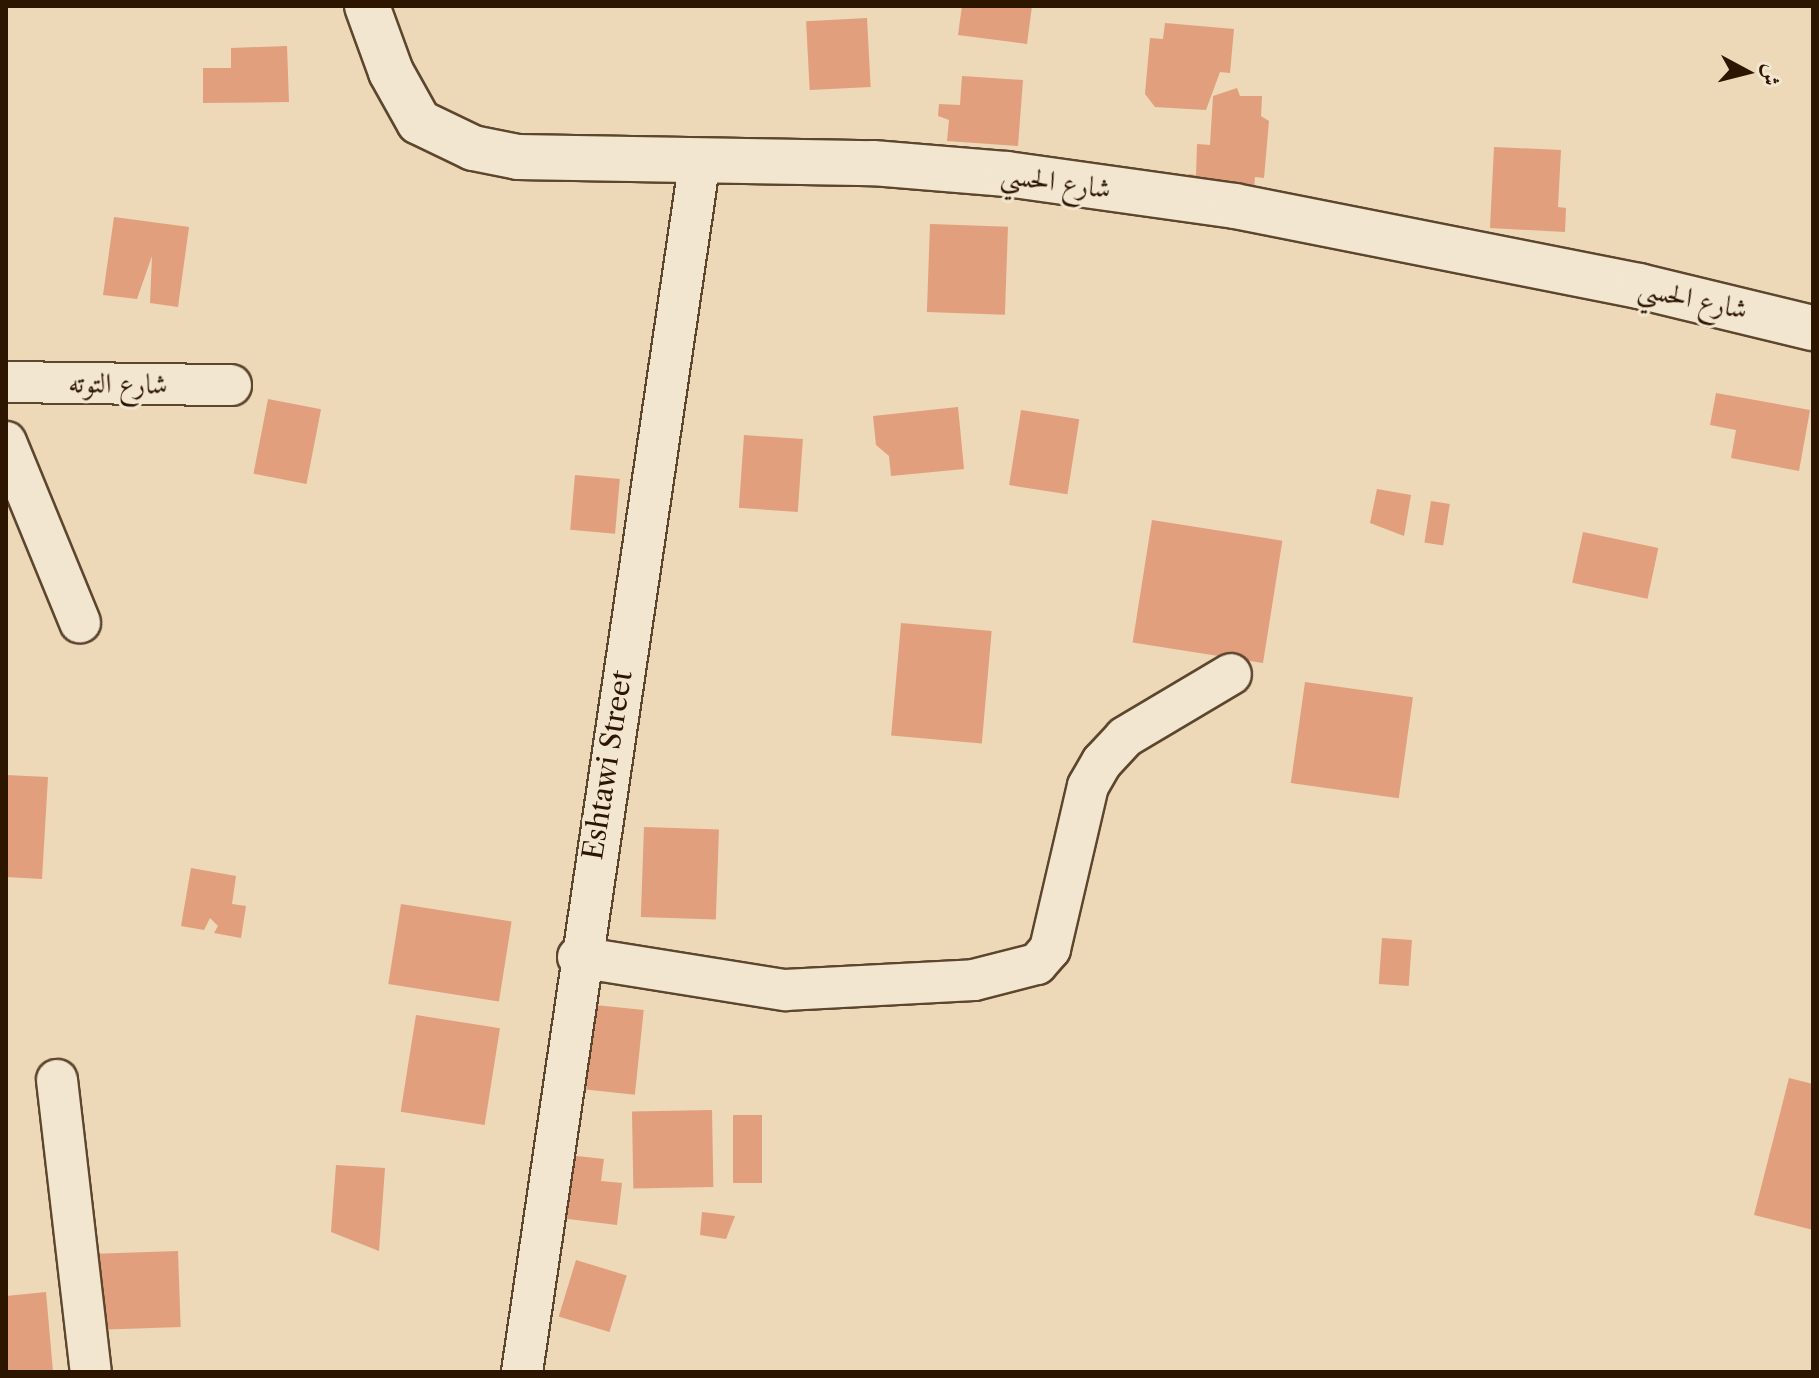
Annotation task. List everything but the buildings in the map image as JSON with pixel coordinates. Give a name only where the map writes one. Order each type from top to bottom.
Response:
[{"type":"street","name":"شارع الحسي","points":[[367,6],[405,100],[419,122],[440,134],[518,157],[700,160],[1007,174],[1235,206],[1639,286],[1813,328]]},
{"type":"street","name":"Eshtawi Street","points":[[522,1372],[578,957],[700,160]]},
{"type":"street","name":"شارع التوته","points":[[6,382],[231,385]]},
{"type":"street","points":[[6,442],[80,622]]},
{"type":"street","points":[[578,957],[785,990],[974,980],[1037,964],[1050,949],[1088,786],[1102,762],[1125,737],[1231,674]]},
{"type":"street","points":[[57,1080],[91,1372]]}]
